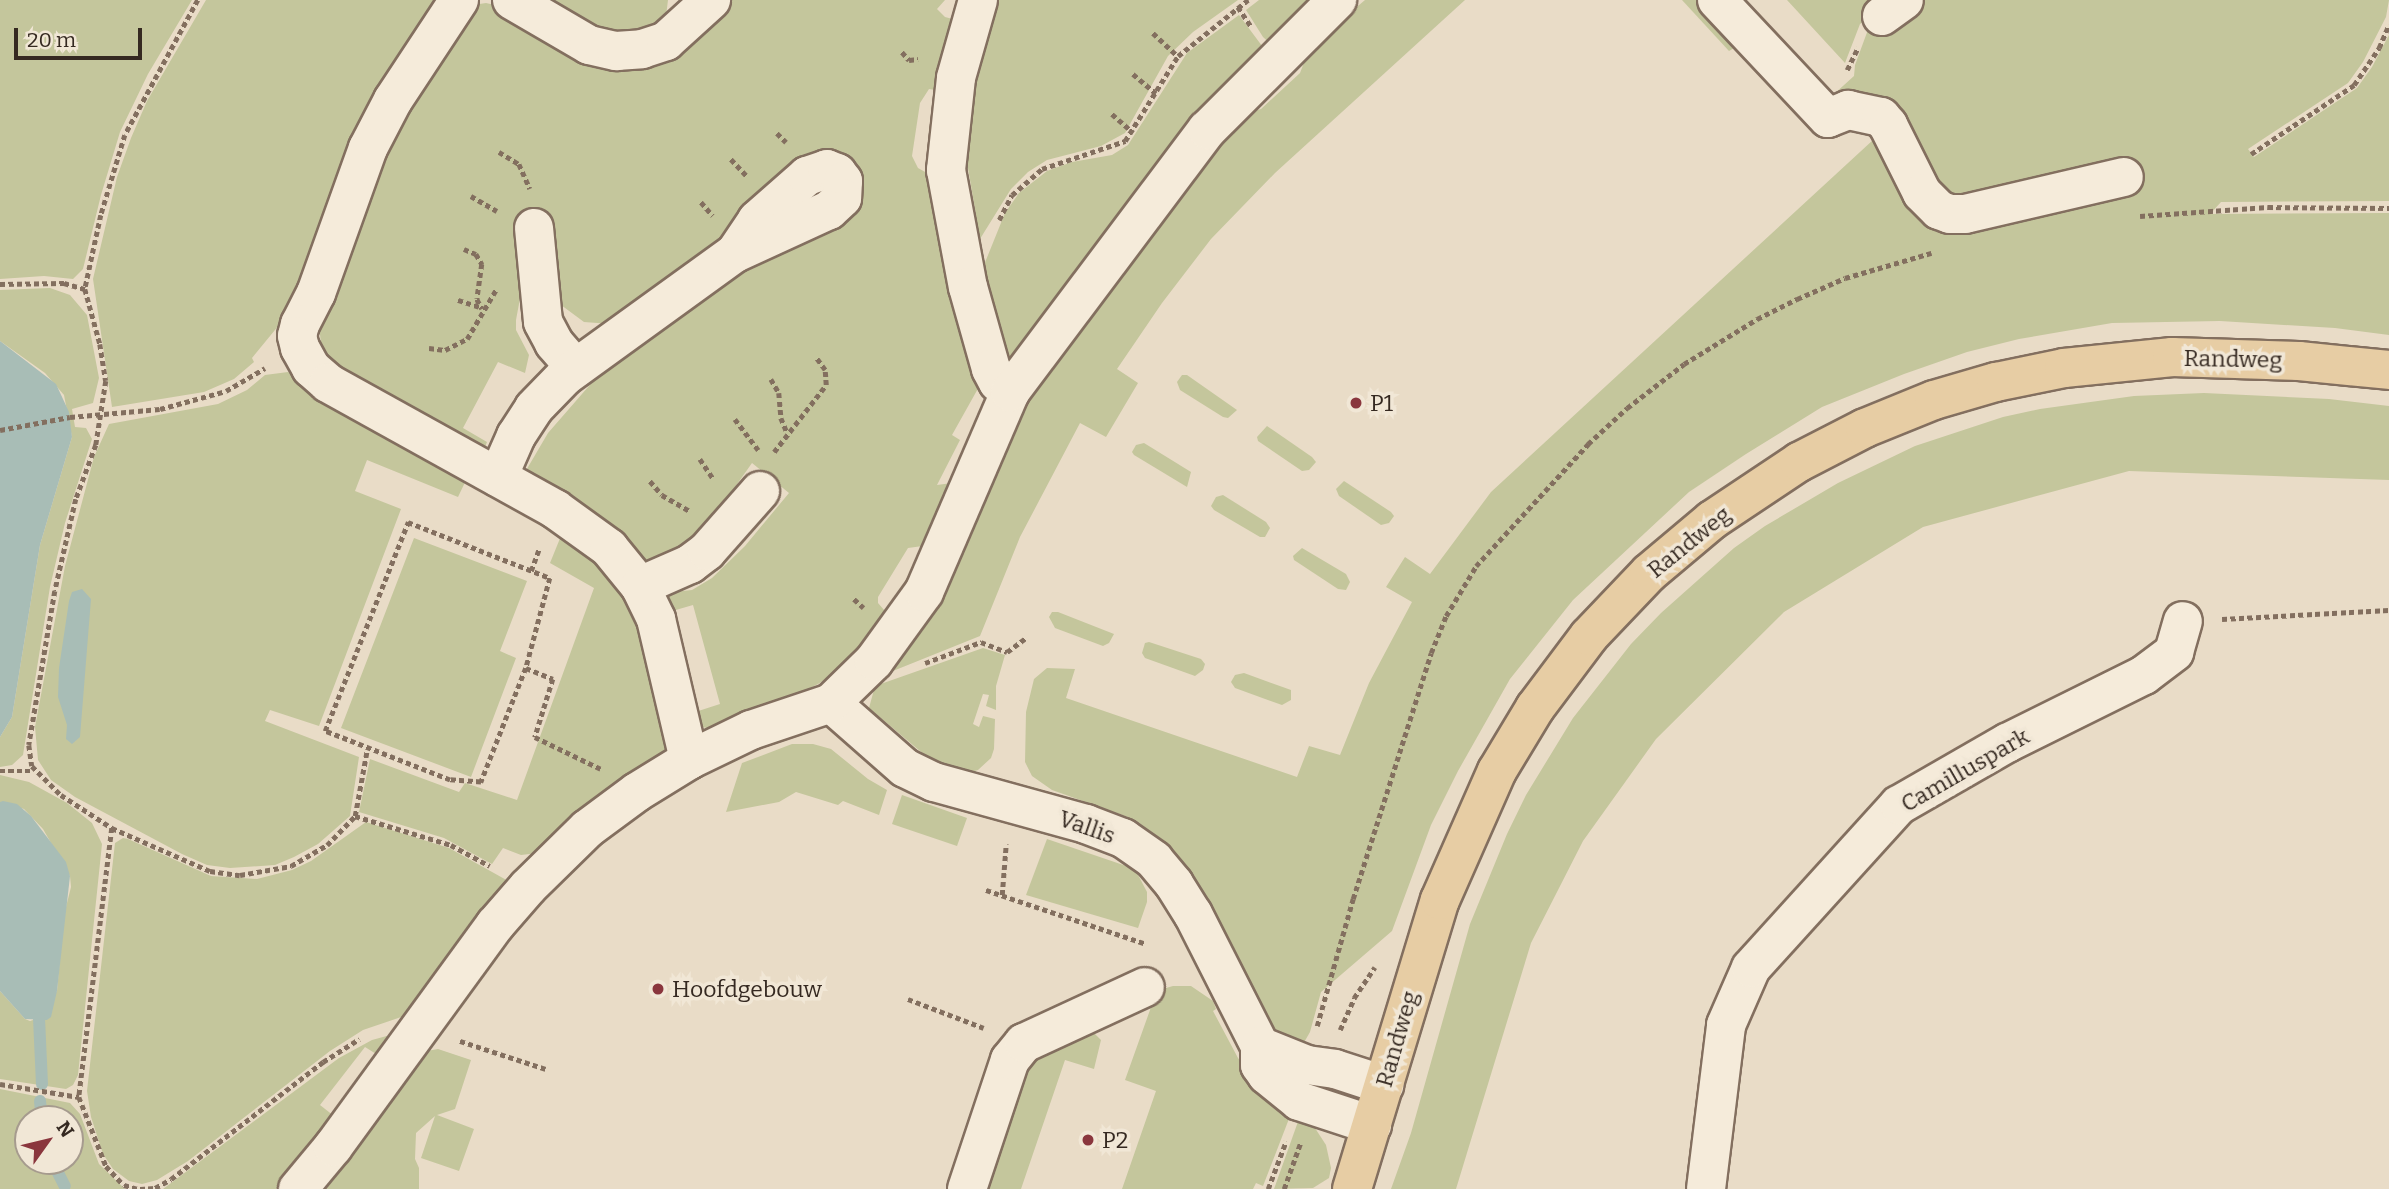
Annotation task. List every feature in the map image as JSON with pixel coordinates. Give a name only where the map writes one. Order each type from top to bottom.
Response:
[{"type":"main road","name":"Randweg","points":[[1352,1189],[1440,900],[1477,810],[1514,741],[1589,636],[1669,555],[1730,507],[1799,462],[1866,428],[1934,400],[2031,374],[2095,363],[2205,357],[2312,361],[2389,370]]},
{"type":"street","points":[[459,0],[393,100],[373,138],[316,293],[300,324],[300,348],[311,368],[328,383],[561,513],[609,548],[640,586],[656,619],[689,760]]},
{"type":"street","points":[[512,0],[589,45],[617,51],[642,50],[666,41],[711,0]]},
{"type":"street","points":[[978,0],[956,78],[946,170],[968,287],[988,357],[998,382],[1010,392]]},
{"type":"street","points":[[298,1189],[495,925],[528,887],[587,829],[637,792],[689,760],[751,730],[831,703],[874,661],[924,592],[1010,392],[1206,130],[1337,0]]},
{"type":"street","points":[[1717,0],[1828,118],[1848,110],[1881,117],[1929,204],[1950,215],[2124,177]]},
{"type":"street","points":[[535,240],[544,322],[554,343],[576,368]]},
{"type":"street","points":[[498,477],[516,436],[534,408],[576,368],[735,253]]},
{"type":"street","points":[[640,586],[690,564],[707,551],[763,477]]},
{"type":"street","name":"Camilluspark","points":[[1706,1189],[1726,1025],[1751,968],[1899,806],[2007,743],[2144,675],[2174,652],[2183,621]]},
{"type":"street","name":"Vallis","points":[[831,703],[905,768],[934,782],[1009,802],[1123,838],[1154,860],[1174,884],[1193,914],[1260,1046],[1260,1065],[1292,1096],[1372,1125]]},
{"type":"street","points":[[967,1189],[1010,1060],[1024,1043],[1145,987]]},
{"type":"street","points":[[1260,1046],[1307,1065],[1335,1069],[1384,1085]]},
{"type":"path","points":[[198,0],[125,135],[102,215],[85,289],[100,344],[106,381],[96,445],[76,499],[55,591],[30,745],[34,771],[61,795],[112,828],[210,871],[240,875],[291,866],[327,845],[355,816],[367,750]]},
{"type":"path","points":[[994,229],[1012,195],[1042,169],[1056,162],[1113,147],[1133,132],[1178,56],[1248,0]]},
{"type":"path","points":[[1238,7],[1242,14]]},
{"type":"path","points":[[1828,118],[1830,92],[1851,65],[1865,27],[1893,8]]},
{"type":"path","points":[[2251,154],[2354,85],[2379,48],[2389,25]]},
{"type":"path","points":[[1153,33],[1178,56]]},
{"type":"path","points":[[1133,74],[1156,93]]},
{"type":"path","points":[[1112,114],[1133,132]]},
{"type":"path","points":[[429,348],[445,350],[467,339],[482,309],[535,240]]},
{"type":"path","points":[[464,249],[476,254],[482,264],[477,299],[482,309]]},
{"type":"path","points":[[0,284],[57,283],[85,289]]},
{"type":"path","points":[[458,300],[482,309]]},
{"type":"path","points":[[0,430],[160,409],[226,391],[300,348]]},
{"type":"path","points":[[763,477],[788,432],[826,385],[825,370],[817,359]]},
{"type":"path","points":[[771,379],[779,393],[781,418],[788,432]]},
{"type":"path","points":[[735,419],[763,477]]},
{"type":"path","points":[[408,522],[550,578],[526,668],[481,782],[450,780],[367,750],[325,731],[408,522]]},
{"type":"path","points":[[2183,621],[2389,610]]},
{"type":"path","points":[[916,666],[981,642],[1007,652],[1027,637]]},
{"type":"path","points":[[526,668],[553,679],[535,737],[620,778],[637,792]]},
{"type":"path","points":[[0,771],[34,771]]},
{"type":"path","points":[[1002,895],[1009,802]]},
{"type":"path","points":[[355,816],[451,845],[528,887]]},
{"type":"path","points":[[112,828],[79,1097],[106,1166],[124,1185],[139,1189],[164,1184],[323,1062],[356,1041],[383,1028],[405,1023],[421,1027]]},
{"type":"path","points":[[986,890],[1154,946]]},
{"type":"path","points":[[908,999],[1024,1043]]},
{"type":"path","points":[[486,1050],[546,1069]]},
{"type":"path","points":[[0,1084],[79,1097]]},
{"type":"path","points":[[1268,1189],[1286,1139]]},
{"type":"path","points":[[1284,1189],[1300,1142]]},
{"type":"green space","points":[[0,0],[192,0],[148,74],[120,132],[83,269],[73,279],[44,276],[0,279]]},
{"type":"green space","points":[[206,0],[442,0],[293,308],[252,358],[254,362],[234,379],[204,392],[112,407],[93,279],[117,177],[131,138],[147,101]]},
{"type":"green space","points":[[529,0],[668,0],[665,24],[622,42]]},
{"type":"green space","points":[[731,0],[945,0],[937,9],[945,17],[960,21],[942,91],[929,89],[920,103],[912,156],[918,168],[934,177],[980,385],[952,435],[960,440],[937,485],[952,483],[930,545],[908,548],[878,597],[878,603],[891,618],[835,673],[818,684],[790,698],[708,728],[701,727],[689,714],[720,704],[693,605],[662,614],[664,598],[673,592],[692,590],[712,578],[745,546],[789,493],[752,463],[723,504],[697,533],[672,556],[647,569],[521,479],[548,433],[602,371],[773,245],[844,169],[611,324],[584,322],[557,302],[521,293],[516,330],[529,355],[525,373],[498,362],[463,428],[487,442],[483,452],[334,370],[322,351],[319,327],[391,128],[473,5],[486,3],[499,6],[568,42],[691,37]]},
{"type":"green space","points":[[993,0],[1238,0],[1193,32],[1168,56],[1125,133],[1101,146],[1047,160],[1028,172],[1011,189],[975,247],[965,218],[976,215],[968,168],[956,170]]},
{"type":"green space","points":[[1259,0],[1328,0],[1275,48],[1263,37],[1246,10]]},
{"type":"green space","points":[[1365,0],[1465,0],[1275,173],[1211,239],[1162,303],[1117,369],[1138,383],[1106,437],[1080,423],[1020,537],[980,636],[878,677],[1012,422],[1076,322],[1241,115],[1261,109],[1300,73],[1310,47]]},
{"type":"green space","points":[[1682,0],[1701,0],[1739,45],[1729,51]]},
{"type":"green space","points":[[1787,0],[1893,0],[1860,24],[1845,63]]},
{"type":"green space","points":[[1915,0],[2389,0],[2386,17],[2363,62],[2348,83],[2248,149],[2254,157],[2357,88],[2389,35],[2389,201],[2221,202],[2210,214],[2389,213],[2389,335],[2335,328],[2220,321],[2112,323],[2019,339],[1967,352],[1822,407],[1746,454],[1689,492],[1573,600],[1510,679],[1458,771],[1431,825],[1392,931],[1321,992],[1310,1032],[1302,1046],[1276,1032],[1170,852],[1128,817],[1052,790],[1032,776],[1025,762],[1026,712],[1034,679],[1047,668],[1075,669],[1066,698],[1297,777],[1309,746],[1340,755],[1369,683],[1412,602],[1386,587],[1405,557],[1430,574],[1491,492],[1873,140],[1852,118],[1960,209],[1833,95],[1854,76],[1855,65],[1869,27]]},
{"type":"green space","points":[[1239,15],[1268,54],[1017,371],[994,350],[981,285],[984,265],[1005,213],[1019,193],[1047,171],[1072,162],[1112,155],[1128,145],[1187,53]]},
{"type":"green space","points":[[50,288],[70,295],[87,315],[99,378],[93,403],[72,409],[75,427],[86,428],[92,439],[65,523],[50,587],[23,755],[12,765],[0,767],[0,737],[12,717],[40,545],[72,437],[64,395],[45,373],[0,341],[0,290]]},
{"type":"green space","points":[[288,372],[468,476],[458,497],[367,460],[355,491],[401,509],[319,726],[270,710],[265,721],[359,757],[350,816],[318,844],[275,865],[230,868],[207,865],[75,797],[51,780],[38,760],[35,727],[65,566],[94,457],[109,424],[218,404],[247,390],[265,375]]},
{"type":"green space","points":[[1182,375],[1187,375],[1237,410],[1228,418],[1223,417],[1180,390],[1177,382]]},
{"type":"green space","points":[[2204,393],[2329,399],[2389,406],[2389,480],[2129,471],[1923,527],[1784,612],[1656,739],[1583,841],[1531,943],[1456,1189],[1391,1189],[1411,1133],[1470,924],[1507,834],[1526,795],[1573,718],[1631,644],[1661,613],[1734,548],[1765,526],[1838,483],[1915,446],[2003,417],[2040,409],[2134,396]]},
{"type":"green space","points":[[1267,426],[1312,457],[1316,462],[1309,470],[1302,471],[1258,441],[1257,437]]},
{"type":"green space","points":[[1144,443],[1191,472],[1187,487],[1134,455],[1132,452],[1136,445]]},
{"type":"green space","points":[[1344,481],[1391,512],[1394,516],[1389,523],[1381,525],[1339,496],[1336,489]]},
{"type":"green space","points":[[1223,495],[1266,522],[1270,528],[1265,537],[1260,537],[1214,510],[1211,506],[1216,497]]},
{"type":"green space","points":[[563,531],[602,558],[640,618],[669,754],[538,853],[521,855],[503,848],[492,864],[444,838],[359,812],[370,759],[459,792],[465,783],[517,800],[594,588],[550,563]]},
{"type":"green space","points":[[414,538],[527,581],[500,651],[516,658],[471,777],[341,728]]},
{"type":"green space","points":[[1302,548],[1346,574],[1350,582],[1346,590],[1338,589],[1294,560],[1293,556]]},
{"type":"green space","points":[[1052,612],[1114,634],[1109,643],[1103,646],[1055,628],[1049,617]]},
{"type":"green space","points":[[1145,643],[1201,659],[1205,664],[1203,670],[1195,676],[1145,658],[1142,653]]},
{"type":"green space","points":[[983,648],[1005,655],[996,686],[996,710],[986,706],[989,695],[983,694],[973,724],[979,727],[983,716],[995,719],[991,758],[978,770],[971,772],[933,762],[869,708],[875,686]]},
{"type":"green space","points":[[1244,673],[1291,690],[1291,700],[1282,705],[1235,688],[1231,682],[1235,675]]},
{"type":"green space","points":[[792,744],[813,744],[831,749],[868,779],[887,790],[879,815],[843,801],[838,805],[796,792],[779,802],[726,812],[742,763]]},
{"type":"green space","points":[[0,775],[29,782],[67,803],[92,823],[102,844],[78,1075],[73,1085],[66,1089],[0,1079],[0,991],[25,1019],[30,1021],[39,1018],[57,991],[64,915],[71,887],[70,876],[43,829],[24,809],[0,802]]},
{"type":"green space","points":[[902,795],[967,818],[957,846],[892,824]]},
{"type":"green space","points":[[366,822],[449,848],[512,883],[413,1013],[363,1030],[330,1051],[188,1161],[157,1180],[142,1184],[129,1181],[113,1169],[103,1154],[91,1117],[87,1091],[115,843],[123,838],[128,839],[211,876],[257,879],[292,870],[311,861]]},
{"type":"green space","points":[[1047,839],[1135,869],[1147,892],[1147,902],[1138,928],[1026,895]]},
{"type":"green space","points":[[1173,986],[1191,986],[1213,1001],[1216,1009],[1213,1011],[1238,1058],[1253,1077],[1292,1111],[1263,1186],[1256,1183],[1253,1189],[1122,1189],[1156,1091],[1125,1080],[1155,996],[1159,990]]},
{"type":"green space","points":[[1091,1030],[1101,1040],[1094,1069],[1065,1060],[1021,1189],[984,1189],[1023,1073],[1045,1051]]},
{"type":"green space","points":[[394,1034],[381,1057],[365,1047],[320,1105],[334,1116],[276,1189],[163,1189],[339,1058],[372,1040]]},
{"type":"green space","points":[[438,1049],[471,1060],[455,1109],[437,1115],[474,1129],[459,1171],[421,1158],[435,1116],[416,1133],[415,1159],[419,1168],[419,1189],[313,1189],[415,1059],[427,1051]]},
{"type":"green space","points":[[0,1089],[72,1105],[14,1105],[14,1175],[84,1175],[84,1125],[99,1164],[125,1189],[0,1189]]},
{"type":"green space","points":[[1300,1116],[1315,1128],[1326,1145],[1331,1168],[1329,1178],[1313,1188],[1274,1189]]},
{"type":"water","points":[[0,341],[56,384],[69,412],[72,437],[40,545],[12,717],[0,737]]},
{"type":"water","points":[[82,589],[91,599],[80,737],[72,744],[66,739],[67,725],[58,697],[59,668],[69,601],[72,592]]},
{"type":"water","points":[[0,802],[17,804],[31,816],[66,862],[70,876],[57,991],[51,1017],[47,1020],[25,1019],[0,991]]},
{"type":"waterway","points":[[39,1018],[42,1084]]},
{"type":"waterway","points":[[40,1101],[40,1105]]},
{"type":"waterway","points":[[59,1175],[65,1186]]},
{"type":"place","name":"P1","points":[[1356,403]]},
{"type":"place","name":"Hoofdgebouw","points":[[658,989]]},
{"type":"place","name":"P2","points":[[1088,1140]]}]
